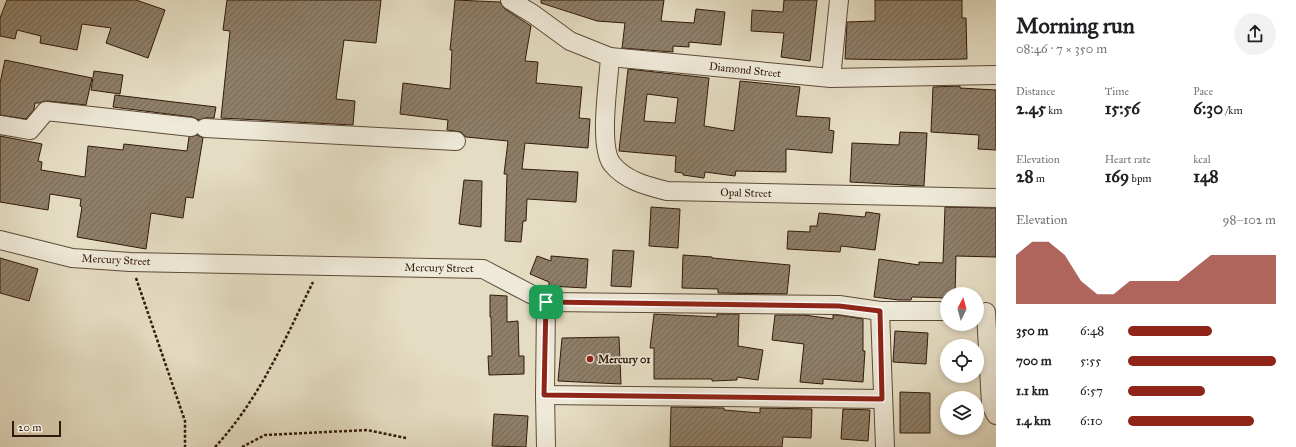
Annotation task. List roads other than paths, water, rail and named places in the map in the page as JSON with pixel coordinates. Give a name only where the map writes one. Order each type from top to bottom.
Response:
[{"type":"street","name":"Diamond Street","points":[[510,0],[533,14],[570,42],[610,57],[831,78],[996,76]]},
{"type":"street","points":[[831,78],[839,0]]},
{"type":"street","name":"Opal Street","points":[[610,57],[604,140],[612,163],[636,182],[667,191],[996,198]]},
{"type":"street","points":[[0,125],[30,130],[46,111],[198,128],[456,141]]},
{"type":"street","name":"Mercury Street","points":[[0,240],[72,258],[130,262],[320,267],[483,269],[546,302],[839,306],[880,311],[940,311]]},
{"type":"street","points":[[546,302],[544,395],[546,447]]},
{"type":"street","points":[[880,311],[882,399],[885,447]]},
{"type":"street","points":[[986,312],[991,405],[996,415]]},
{"type":"street","points":[[544,395],[882,399]]},
{"type":"place","name":"Mercury 01","points":[[590,359]]}]
